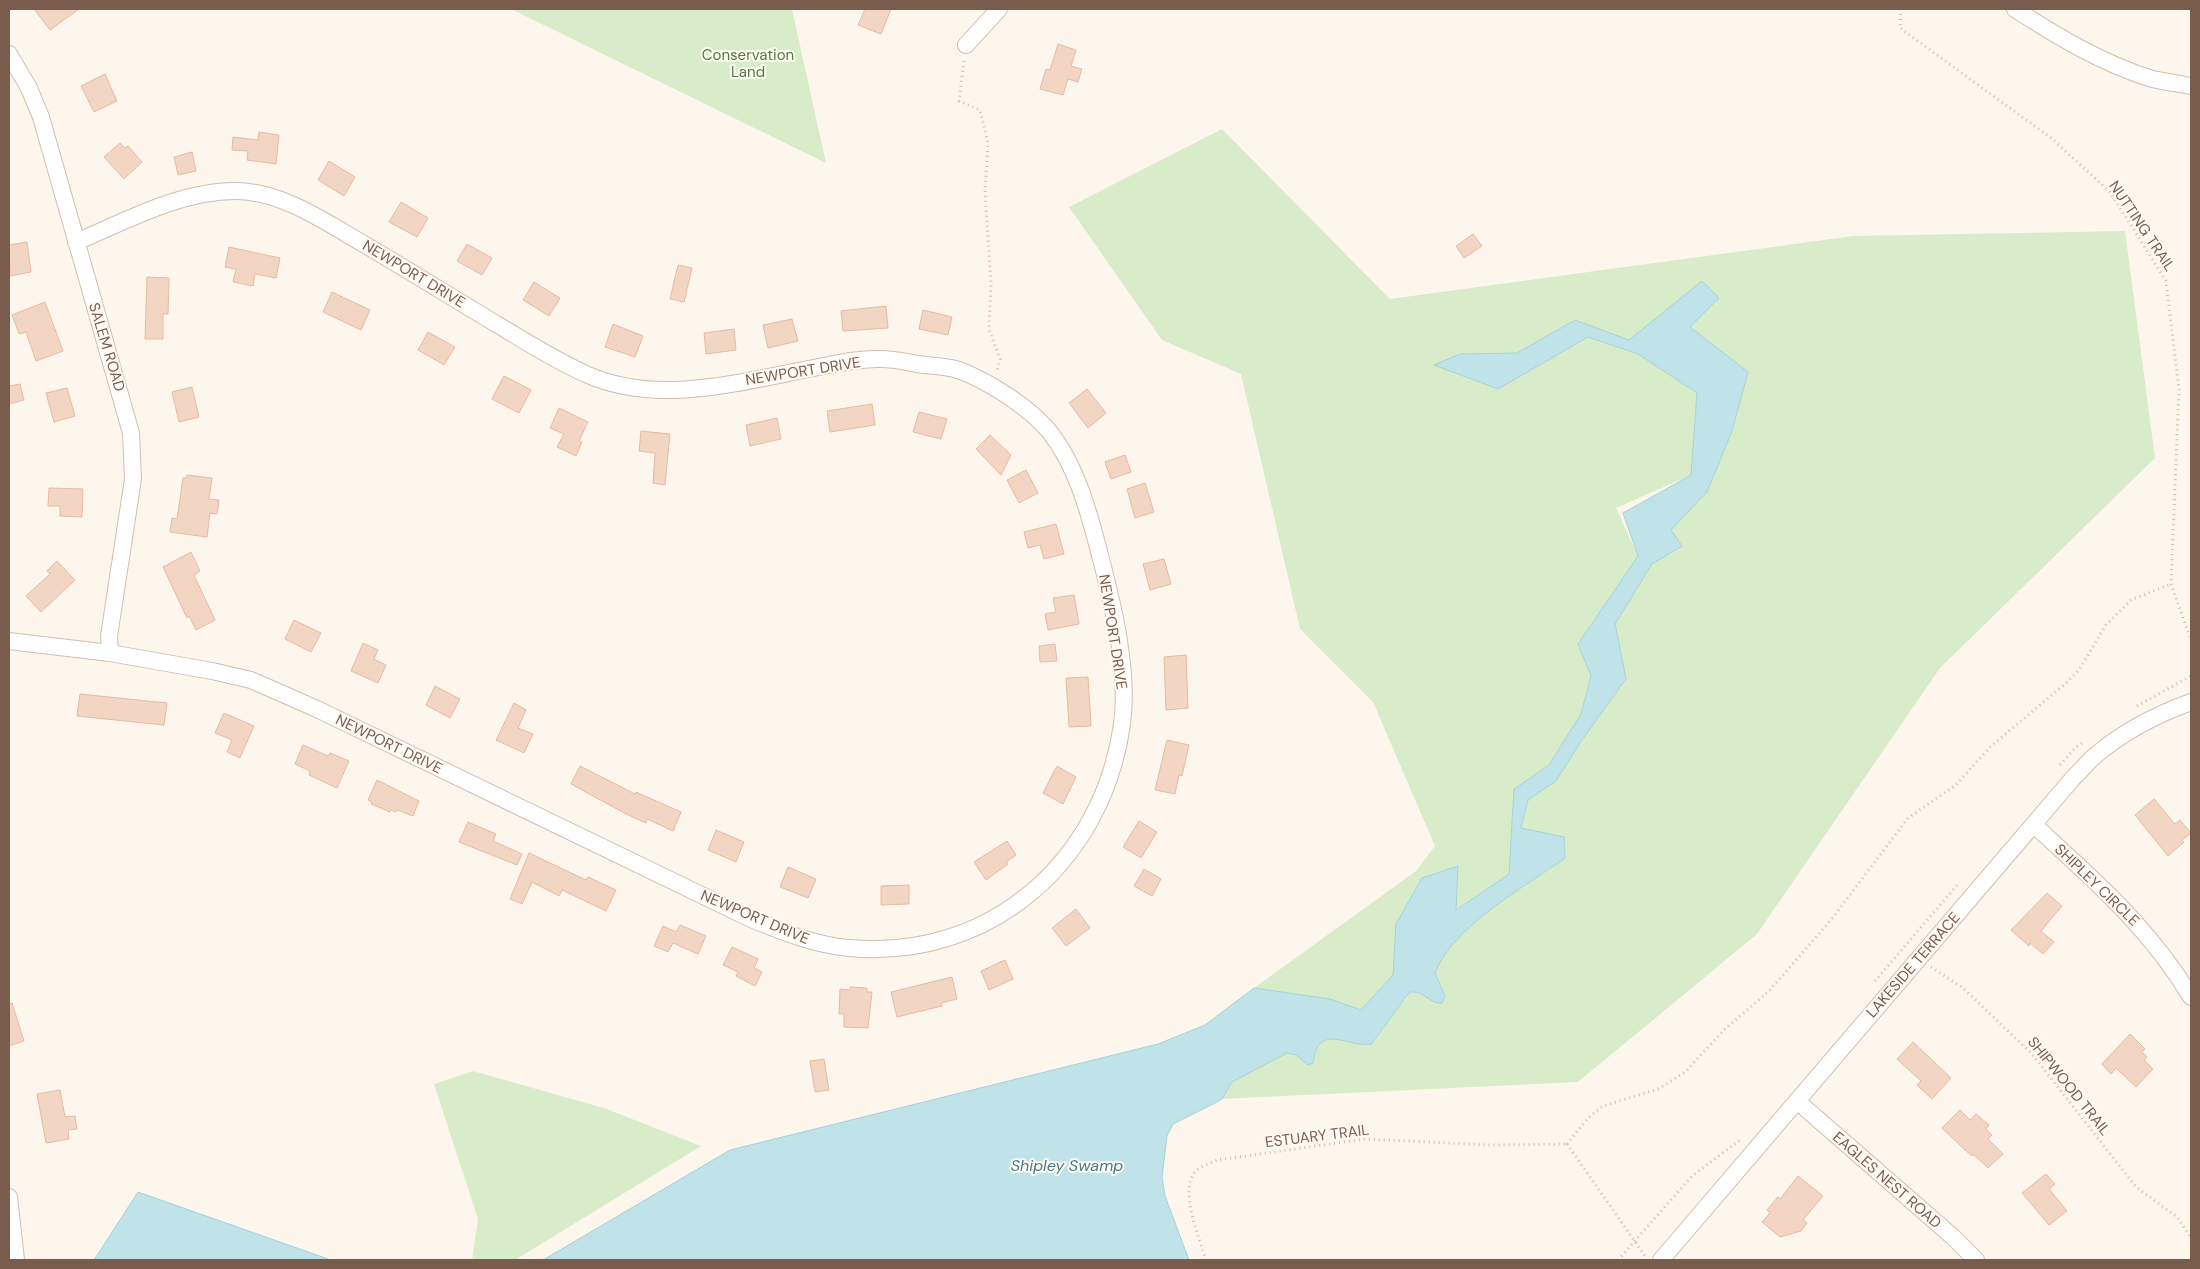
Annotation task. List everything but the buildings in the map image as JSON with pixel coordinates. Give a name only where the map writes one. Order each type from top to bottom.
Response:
[{"type":"street","points":[[966,45],[999,9]]},
{"type":"street","points":[[2015,9],[2068,43],[2096,58],[2151,78],[2191,86]]},
{"type":"street","name":"SALEM ROAD","points":[[9,54],[29,88],[41,117],[121,391],[131,433],[133,479],[110,636],[110,653]]},
{"type":"street","name":"NEWPORT DRIVE","points":[[9,642],[110,653],[212,670],[251,680],[285,694],[751,919],[817,943],[849,948],[883,949],[918,946],[953,937],[983,925],[1014,906],[1044,882],[1078,842],[1098,805],[1116,755],[1123,716],[1122,673],[1106,577],[1092,522],[1065,458],[1048,431],[1024,408],[994,387],[955,369],[880,359],[835,364],[718,385],[678,390],[641,390],[615,384],[590,376],[548,356],[337,228],[282,200],[260,193],[236,191],[208,193],[184,199],[76,242]]},
{"type":"street","name":"LAKESIDE TERRACE","points":[[1661,1260],[2096,754],[2165,711],[2191,702]]},
{"type":"street","name":"SHIPLEY CIRCLE","points":[[2034,824],[2132,917],[2164,956],[2191,997]]},
{"type":"street","name":"EAGLES NEST ROAD","points":[[1797,1101],[1953,1237],[1976,1260]]},
{"type":"street","points":[[9,1197],[16,1260]]},
{"type":"path","name":"NUTTING TRAIL","points":[[1901,9],[1900,28],[2051,138],[2110,192],[2166,281],[2179,390],[2171,584],[2191,640]]},
{"type":"path","points":[[966,45],[959,101],[980,110],[988,144],[985,192],[991,283],[989,329],[1000,359],[994,387]]},
{"type":"path","points":[[1648,1260],[1567,1144],[1588,1118],[1603,1106],[1658,1089],[1685,1072],[1725,1029],[1769,991],[1831,920],[1908,818],[1956,785],[1990,747],[2065,684],[2079,670],[2106,625],[2130,600],[2171,584]]},
{"type":"path","name":"SHIPWOOD TRAIL","points":[[1919,958],[1963,988],[2032,1054],[2136,1187],[2177,1216],[2191,1237]]},
{"type":"path","name":"ESTUARY TRAIL","points":[[1206,1260],[1188,1198],[1192,1177],[1197,1170],[1217,1160],[1365,1139],[1492,1145],[1567,1144]]},
{"type":"green space","name":"Conservation Land","points":[[511,9],[792,9],[826,163]]},
{"type":"green space","points":[[1222,129],[1390,299],[1853,236],[2125,231],[2155,458],[1940,668],[1757,934],[1578,1082],[1222,1099],[1232,1082],[1287,1053],[1296,1055],[1308,1065],[1313,1063],[1322,1042],[1328,1039],[1373,1044],[1407,995],[1411,993],[1418,993],[1435,1003],[1445,996],[1435,973],[1444,956],[1458,939],[1492,909],[1565,858],[1564,837],[1521,829],[1528,800],[1556,781],[1582,740],[1626,680],[1615,624],[1652,564],[1681,546],[1671,530],[1707,492],[1732,431],[1748,372],[1690,327],[1702,281],[1629,341],[1575,320],[1517,353],[1460,354],[1498,389],[1588,337],[1638,354],[1697,393],[1691,475],[1616,508],[1638,556],[1578,644],[1591,676],[1581,714],[1549,765],[1514,789],[1509,874],[1455,910],[1396,924],[1393,975],[1361,1010],[1330,999],[1254,988],[1416,871],[1435,846],[1373,702],[1300,629],[1241,374],[1162,340],[1069,207]]},
{"type":"green space","points":[[473,1071],[604,1108],[701,1146],[515,1260],[472,1260],[478,1219],[434,1084]]},
{"type":"water","name":"Shipley Swamp","points":[[1702,281],[1719,298],[1690,327],[1748,372],[1732,431],[1707,492],[1671,530],[1682,546],[1652,564],[1615,624],[1626,679],[1582,740],[1556,781],[1528,800],[1521,828],[1564,837],[1565,858],[1492,909],[1457,939],[1444,956],[1435,973],[1445,996],[1442,1003],[1434,1002],[1416,992],[1412,992],[1407,995],[1372,1044],[1335,1039],[1327,1040],[1321,1043],[1316,1050],[1313,1063],[1308,1065],[1296,1055],[1287,1053],[1232,1082],[1222,1099],[1173,1124],[1167,1136],[1162,1177],[1165,1196],[1189,1260],[543,1260],[730,1150],[1158,1044],[1205,1025],[1254,988],[1330,999],[1361,1010],[1393,975],[1396,924],[1422,878],[1458,866],[1456,910],[1509,874],[1514,789],[1549,765],[1581,714],[1591,676],[1578,644],[1638,556],[1623,513],[1691,475],[1697,393],[1638,354],[1588,337],[1498,389],[1434,365],[1460,354],[1517,353],[1575,320],[1629,340]]},
{"type":"water","points":[[138,1192],[331,1260],[94,1260]]}]
